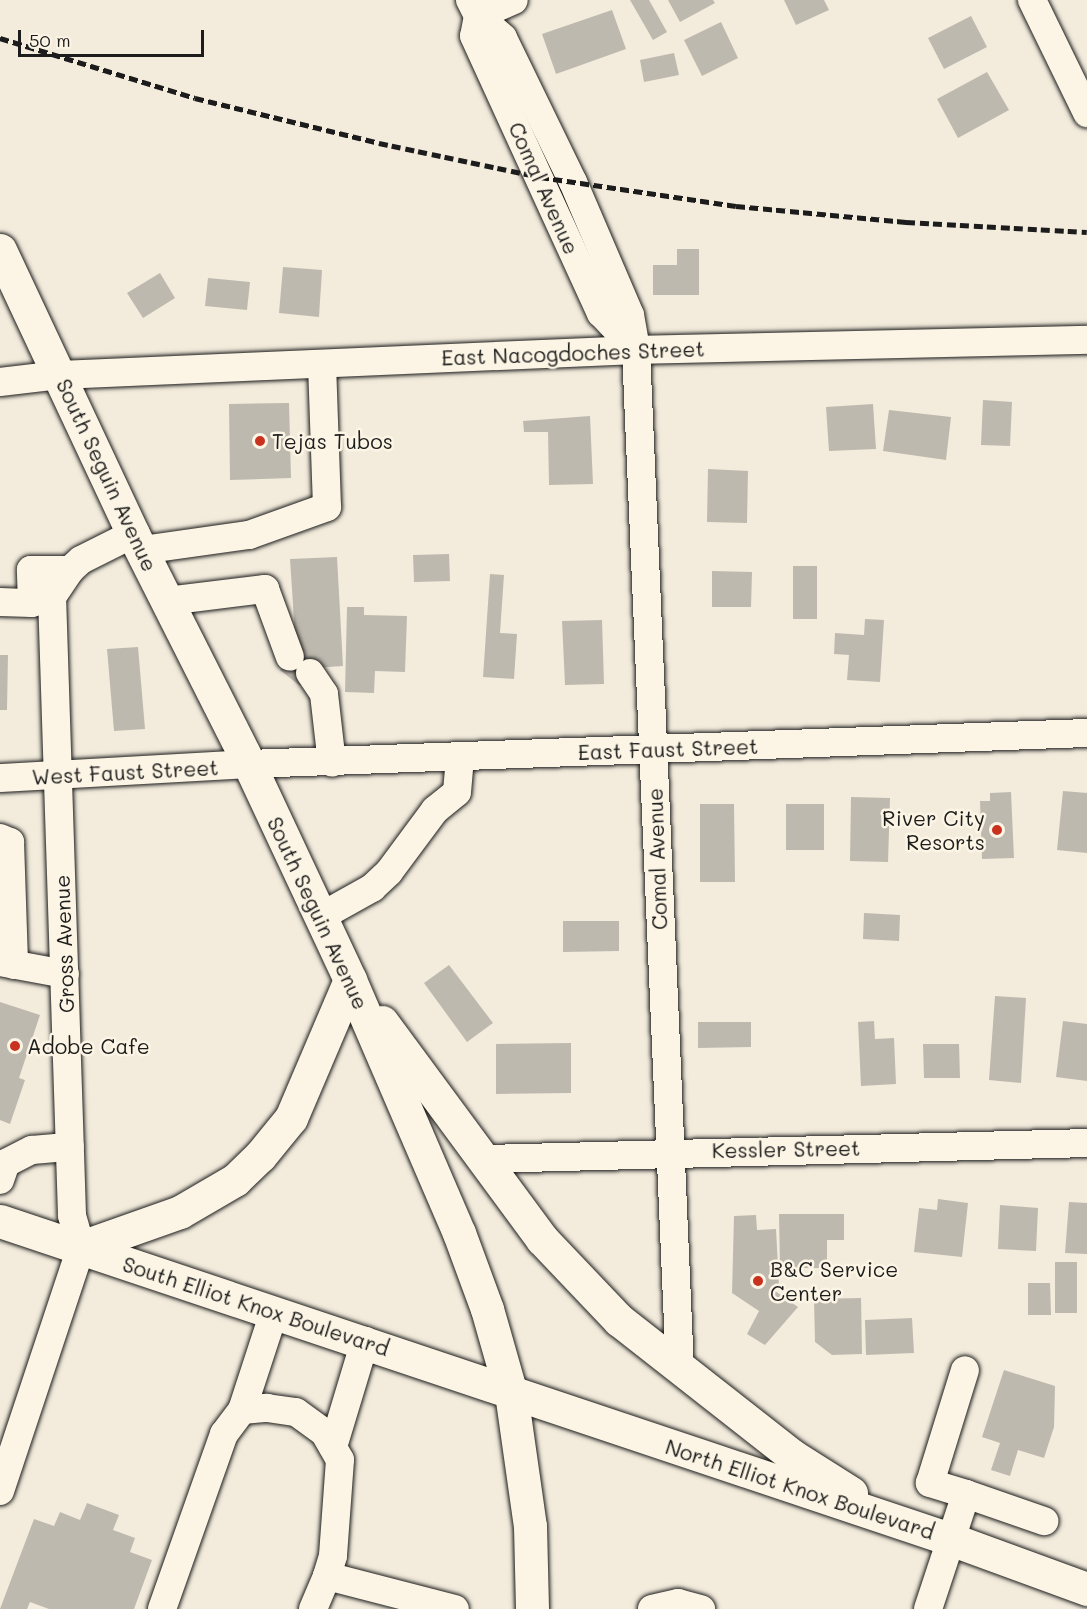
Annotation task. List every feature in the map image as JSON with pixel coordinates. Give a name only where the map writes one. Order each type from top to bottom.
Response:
[{"type":"main road","name":"South Seguin Avenue","points":[[0,250],[138,542],[249,764],[350,980],[459,1233],[487,1309],[511,1393],[530,1526],[532,1609]]},
{"type":"main road","points":[[81,1247],[180,1212],[235,1180],[260,1156],[291,1118],[350,980],[486,1159],[542,1239],[619,1320],[791,1455],[895,1521]]},
{"type":"main road","name":"South Elliot Knox Boulevard","points":[[0,1221],[365,1341],[511,1393]]},
{"type":"main road","name":"North Elliot Knox Boulevard","points":[[511,1393],[950,1539],[1087,1589]]},
{"type":"street","points":[[474,8],[514,0]]},
{"type":"street","points":[[1032,0],[1087,113]]},
{"type":"street","name":"Comal Avenue","points":[[474,8],[474,36],[601,313],[636,350],[680,1368]]},
{"type":"street","name":"East Nacogdoches Street","points":[[0,382],[60,375],[636,350],[1087,340]]},
{"type":"street","points":[[138,542],[249,535],[327,507],[322,364]]},
{"type":"street","name":"Gross Avenue","points":[[81,1247],[72,1215],[52,597],[70,570],[138,542]]},
{"type":"street","points":[[0,602],[32,603],[32,570],[70,570]]},
{"type":"street","points":[[167,601],[265,589],[300,664],[324,694],[332,764]]},
{"type":"street","name":"East Faust Street","points":[[249,764],[332,764],[460,756],[1087,732]]},
{"type":"street","points":[[320,917],[372,888],[389,872],[435,810],[457,792],[460,756]]},
{"type":"street","name":"West Faust Street","points":[[0,778],[249,764]]},
{"type":"street","points":[[0,838],[10,842],[7,964],[65,974]]},
{"type":"street","name":"Kessler Street","points":[[486,1159],[669,1152],[1087,1143]]},
{"type":"street","points":[[0,1180],[9,1154],[70,1147]]},
{"type":"street","points":[[0,1491],[81,1247]]},
{"type":"street","points":[[162,1609],[210,1468],[224,1434],[242,1410],[274,1312]]},
{"type":"street","points":[[333,1447],[365,1341]]},
{"type":"street","points":[[965,1370],[930,1483],[1044,1521]]},
{"type":"street","points":[[242,1410],[267,1408],[296,1412],[324,1432],[340,1460],[340,1491],[333,1556],[313,1609]]},
{"type":"street","points":[[928,1609],[966,1494]]},
{"type":"street","points":[[327,1575],[455,1609]]},
{"type":"street","points":[[652,1609],[678,1603],[701,1609]]},
{"type":"building","points":[[630,0],[649,0],[667,32],[653,40]]},
{"type":"building","points":[[668,0],[713,0],[715,3],[680,22]]},
{"type":"building","points":[[784,0],[824,0],[829,10],[796,25]]},
{"type":"building","points":[[612,10],[626,49],[556,74],[542,34]]},
{"type":"building","points":[[971,16],[987,47],[944,69],[928,38]]},
{"type":"building","points":[[721,22],[738,58],[702,76],[684,40]]},
{"type":"building","points":[[674,53],[679,75],[644,82],[640,60]]},
{"type":"building","points":[[987,72],[1009,110],[958,138],[937,99]]},
{"type":"building","points":[[677,249],[699,249],[699,295],[653,295],[653,265],[677,265]]},
{"type":"building","points":[[283,267],[322,270],[319,317],[279,313]]},
{"type":"building","points":[[160,273],[175,298],[143,318],[127,293]]},
{"type":"building","points":[[208,278],[250,282],[247,310],[205,306]]},
{"type":"building","points":[[983,400],[1012,402],[1010,446],[981,445]]},
{"type":"building","name":"Tejas Tubos","points":[[289,403],[291,478],[230,480],[229,404]]},
{"type":"building","points":[[873,404],[876,449],[829,451],[826,407]]},
{"type":"building","points":[[889,410],[951,417],[946,460],[883,451]]},
{"type":"building","points":[[590,416],[593,484],[549,485],[548,432],[524,432],[523,421]]},
{"type":"building","points":[[708,469],[748,471],[747,523],[707,522]]},
{"type":"building","points":[[449,554],[450,581],[414,582],[413,555]]},
{"type":"building","points":[[337,557],[343,666],[314,668],[300,686],[280,670],[296,651],[290,559]]},
{"type":"building","points":[[793,566],[817,566],[817,619],[793,619]]},
{"type":"building","points":[[712,571],[752,572],[751,607],[712,607]]},
{"type":"building","points":[[490,574],[504,575],[500,633],[517,634],[514,679],[483,677]]},
{"type":"building","points":[[347,607],[364,607],[364,615],[407,616],[405,672],[375,671],[374,693],[345,692]]},
{"type":"building","points":[[865,619],[884,620],[880,682],[847,680],[849,655],[834,654],[835,633],[864,635]]},
{"type":"building","points":[[602,620],[604,684],[565,685],[562,621]]},
{"type":"building","points":[[138,647],[145,729],[114,731],[107,649]]},
{"type":"building","points":[[0,655],[8,655],[7,710],[0,710]]},
{"type":"building","points":[[1063,791],[1087,793],[1087,853],[1057,850]]},
{"type":"building","name":"River City Resorts","points":[[1011,792],[1014,858],[982,859],[980,801],[990,801],[990,793]]},
{"type":"building","points":[[851,797],[890,798],[888,862],[850,861]]},
{"type":"building","points":[[700,804],[734,804],[735,882],[700,882]]},
{"type":"building","points":[[786,804],[824,804],[824,850],[786,850]]},
{"type":"building","points":[[864,913],[900,915],[899,941],[863,939]]},
{"type":"building","points":[[563,921],[619,921],[619,951],[563,952]]},
{"type":"building","points":[[449,965],[493,1023],[467,1042],[424,983]]},
{"type":"building","points":[[995,996],[1026,998],[1021,1083],[989,1080]]},
{"type":"building","name":"Adobe Cafe","points":[[0,1002],[40,1015],[19,1078],[25,1080],[10,1124],[0,1120]]},
{"type":"building","points":[[874,1021],[875,1039],[894,1038],[896,1084],[861,1086],[858,1022]]},
{"type":"building","points":[[1063,1021],[1087,1024],[1087,1081],[1056,1077]]},
{"type":"building","points":[[698,1022],[751,1022],[751,1047],[698,1048]]},
{"type":"building","points":[[571,1043],[571,1093],[496,1094],[496,1044]]},
{"type":"building","points":[[923,1044],[959,1044],[960,1078],[924,1078]]},
{"type":"building","points":[[938,1199],[968,1203],[962,1257],[914,1252],[919,1208],[937,1210]]},
{"type":"building","points":[[1069,1202],[1087,1203],[1087,1254],[1065,1253]]},
{"type":"building","points":[[1000,1205],[1038,1208],[1036,1251],[998,1249]]},
{"type":"building","points":[[779,1214],[844,1214],[844,1240],[827,1240],[827,1268],[780,1268]]},
{"type":"building","points":[[756,1215],[757,1230],[776,1229],[779,1286],[775,1291],[798,1307],[765,1345],[747,1334],[759,1311],[732,1293],[734,1216]]},
{"type":"building","points":[[1055,1262],[1077,1262],[1077,1313],[1055,1313]]},
{"type":"building","points":[[1028,1283],[1050,1283],[1051,1315],[1028,1315]]},
{"type":"building","points":[[861,1298],[862,1354],[832,1355],[815,1342],[814,1299]]},
{"type":"building","points":[[912,1318],[914,1353],[866,1355],[865,1320]]},
{"type":"building","points":[[1004,1370],[1055,1386],[1054,1427],[1044,1458],[1018,1450],[1010,1476],[991,1470],[1000,1443],[982,1437]]},
{"type":"building","points":[[87,1503],[119,1515],[113,1530],[135,1538],[130,1552],[152,1560],[134,1609],[49,1609],[30,1602],[27,1609],[0,1609],[34,1519],[54,1526],[60,1512],[80,1520]]},
{"type":"railway","points":[[0,38],[195,98],[379,143],[540,177],[736,206],[906,222],[1087,232]]},
{"type":"place","name":"Tejas Tubos","points":[[260,441]]},
{"type":"place","name":"River City Resorts","points":[[997,830]]},
{"type":"place","name":"Adobe Cafe","points":[[15,1046]]},
{"type":"place","name":"B&C Service Center","points":[[758,1281]]}]
